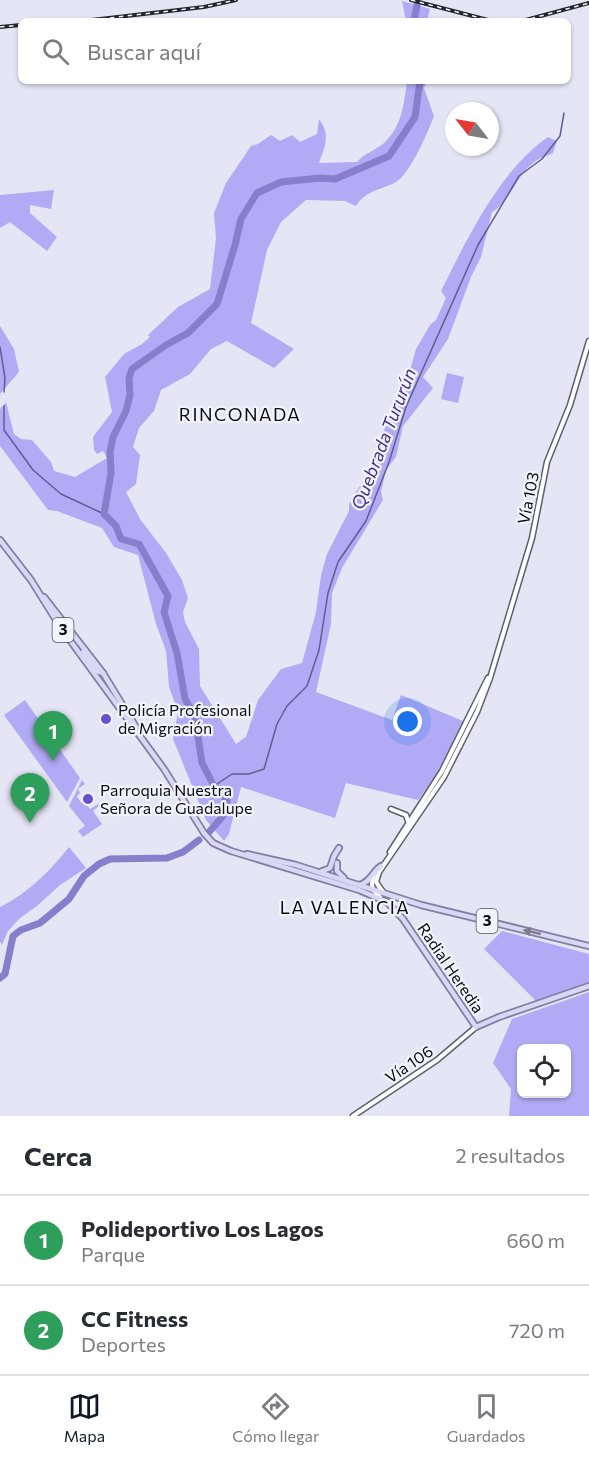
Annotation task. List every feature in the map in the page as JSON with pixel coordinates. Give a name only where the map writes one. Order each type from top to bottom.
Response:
[{"type":"main road","name":"Vía 103","points":[[399,899],[380,890],[376,879],[452,763],[484,693],[496,661],[532,538],[547,462],[570,405],[589,341]]},
{"type":"main road","name":"Radial Heredia","points":[[0,540],[31,580],[61,628],[140,735],[209,839],[231,851],[380,898],[393,907],[447,982],[476,1028],[492,1019],[589,985]]},
{"type":"main road","points":[[31,580],[103,673],[140,735]]},
{"type":"main road","points":[[61,628],[81,649],[97,671],[103,673]]},
{"type":"main road","name":"Vía 103","points":[[373,891],[373,878],[442,771],[496,661]]},
{"type":"main road","points":[[103,673],[104,681],[134,728]]},
{"type":"main road","points":[[414,823],[416,813],[423,808],[445,772],[457,743],[484,693]]},
{"type":"main road","points":[[391,809],[406,815],[408,820],[393,847]]},
{"type":"main road","points":[[318,872],[330,868],[339,848]]},
{"type":"main road","name":"Radial Heredia","points":[[231,851],[273,859],[333,876],[421,905],[589,946]]},
{"type":"main road","points":[[256,859],[284,864],[328,878],[333,876]]},
{"type":"main road","points":[[338,863],[338,873],[351,883]]},
{"type":"main road","points":[[357,885],[366,882],[381,866]]},
{"type":"main road","points":[[373,891],[380,898]]},
{"type":"main road","points":[[393,907],[401,902],[421,905]]},
{"type":"main road","name":"Vía 106","points":[[352,1116],[437,1060],[476,1028]]},
{"type":"shaded area","points":[[402,1],[430,9],[428,18],[405,18]]},
{"type":"shaded area","points":[[407,84],[426,84],[424,88],[434,116],[418,152],[401,178],[369,193],[356,206],[345,201],[306,200],[281,222],[267,250],[251,323],[294,349],[274,368],[227,341],[211,349],[190,374],[161,390],[154,411],[139,428],[133,447],[140,455],[136,484],[126,492],[140,519],[166,553],[182,580],[188,598],[183,612],[185,622],[199,649],[200,686],[236,744],[246,737],[258,700],[281,669],[302,663],[316,612],[321,575],[327,554],[349,511],[349,504],[380,453],[386,421],[403,396],[416,349],[430,325],[436,320],[446,298],[441,291],[473,228],[499,187],[530,151],[548,137],[557,141],[553,153],[529,166],[505,201],[492,212],[481,257],[471,277],[448,339],[423,377],[433,388],[403,426],[396,457],[386,470],[381,492],[383,500],[342,568],[332,593],[331,624],[316,692],[392,720],[401,695],[463,721],[438,772],[418,800],[346,783],[335,818],[241,787],[229,834],[224,841],[206,820],[173,739],[178,712],[169,687],[166,651],[156,624],[138,555],[114,547],[102,528],[57,511],[48,510],[0,446],[0,409],[6,402],[14,434],[21,439],[32,440],[51,462],[54,471],[75,477],[107,458],[103,451],[97,454],[94,450],[93,437],[112,412],[105,377],[124,354],[142,344],[150,337],[148,335],[178,307],[210,289],[216,238],[214,213],[226,183],[251,146],[271,135],[280,141],[292,135],[300,142],[317,134],[319,119],[326,135],[319,163],[357,162],[390,136],[395,129],[403,106]]},
{"type":"shaded area","points":[[54,190],[51,209],[30,205],[30,213],[57,237],[47,251],[10,222],[0,228],[0,195]]},
{"type":"shaded area","points":[[0,326],[14,349],[19,372],[0,394]]},
{"type":"shaded area","points":[[447,373],[464,377],[458,403],[441,399]]},
{"type":"shaded area","points":[[25,700],[80,778],[67,802],[4,715]]},
{"type":"shaded area","points":[[82,780],[85,784],[78,789],[80,793],[77,796],[81,803],[84,801],[90,809],[101,804],[93,811],[102,824],[83,837],[78,831],[85,826],[69,806]]},
{"type":"shaded area","points":[[69,847],[86,868],[60,885],[20,918],[8,931],[2,945],[0,907],[38,881]]},
{"type":"shaded area","points":[[502,931],[589,954],[589,982],[536,1001],[484,949]]},
{"type":"shaded area","points":[[589,992],[589,1116],[509,1116],[511,1089],[493,1063],[512,1019]]},
{"type":"waterway","points":[[415,18],[418,0]]},
{"type":"waterway","points":[[209,832],[223,816],[227,802],[221,791],[214,786],[202,763],[195,716],[185,699],[177,653],[164,612],[168,596],[139,544],[121,539],[116,526],[104,514],[111,473],[110,452],[113,437],[126,411],[130,395],[129,378],[132,369],[166,345],[188,333],[217,304],[241,219],[257,193],[281,182],[320,178],[335,179],[389,156],[415,117],[420,84]]},
{"type":"waterway","name":"Quebrada Tururún","points":[[214,786],[232,774],[249,774],[264,769],[277,724],[287,706],[307,686],[319,650],[328,593],[338,562],[366,521],[389,462],[406,407],[478,245],[519,176],[542,159],[560,136],[564,113]]},
{"type":"waterway","points":[[0,347],[5,378],[4,392]]},
{"type":"waterway","points":[[4,406],[4,430],[33,470],[61,494],[104,514]]},
{"type":"waterway","points":[[0,978],[5,974],[13,936],[21,930],[40,923],[69,899],[84,876],[99,864],[110,859],[167,858],[183,852],[199,840]]},
{"type":"railway","points":[[109,18],[204,7],[236,0]]},
{"type":"railway","points":[[411,0],[480,18]]},
{"type":"railway","points":[[533,18],[589,3]]},
{"type":"railway","points":[[0,27],[18,25]]},
{"type":"place","name":"Policía Profesional de Migración","points":[[106,719]]},
{"type":"place","name":"Polideportivo Los Lagos","points":[[53,761]]},
{"type":"place","name":"Parroquia Nuestra Señora de Guadalupe","points":[[88,799]]},
{"type":"place","name":"CC Fitness","points":[[30,823]]},
{"type":"district","name":"RINCONADA","points":[[240,415]]},
{"type":"district","name":"LA VALENCIA","points":[[345,908]]}]
